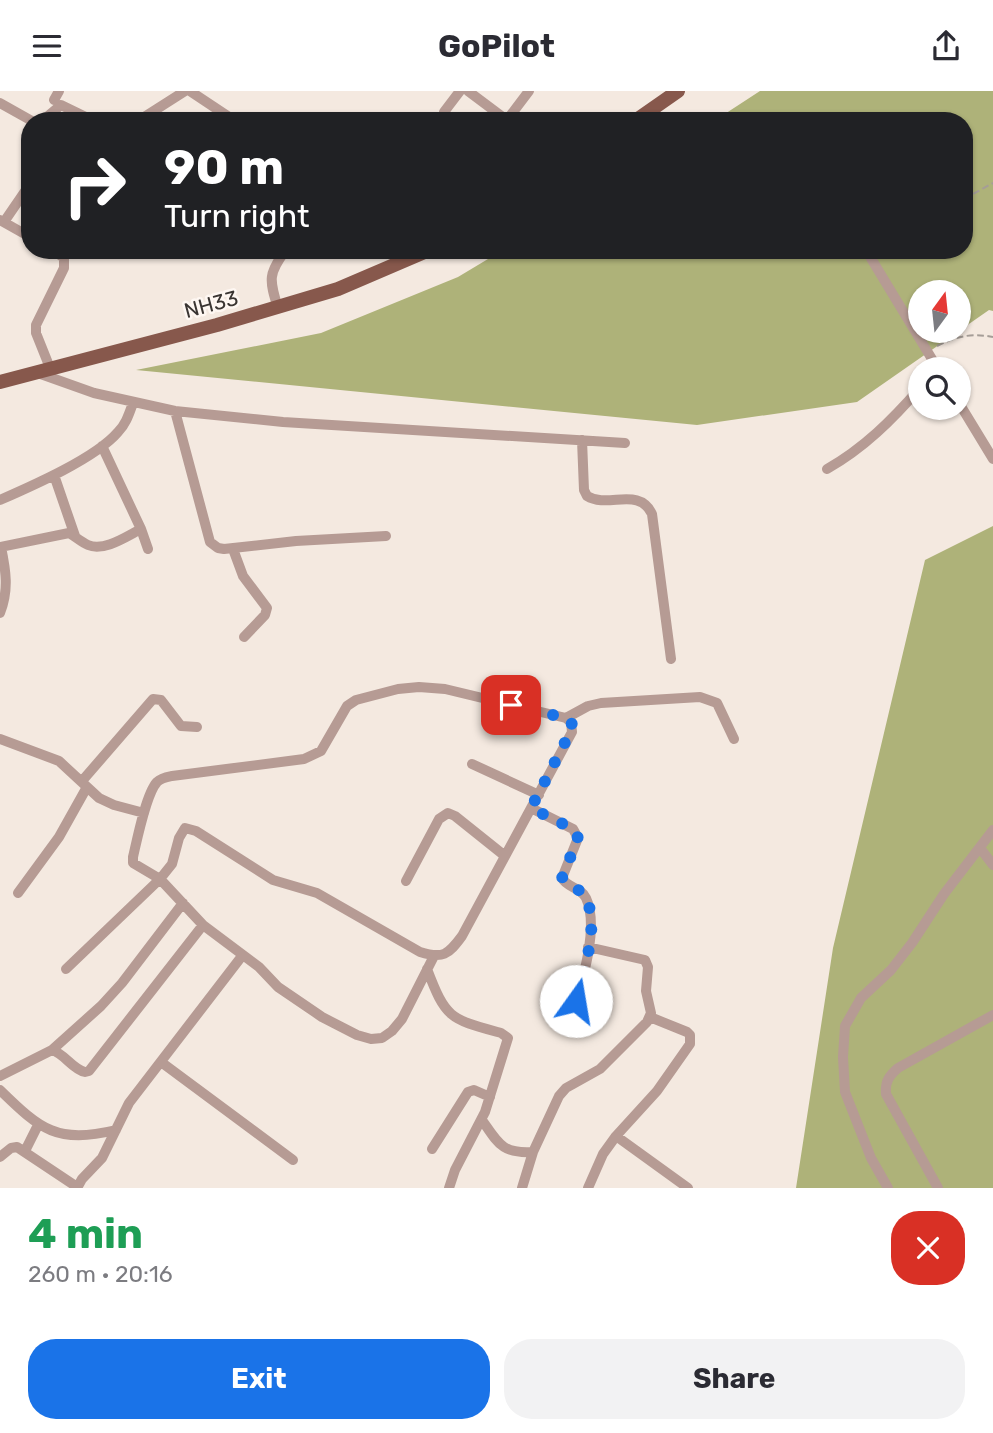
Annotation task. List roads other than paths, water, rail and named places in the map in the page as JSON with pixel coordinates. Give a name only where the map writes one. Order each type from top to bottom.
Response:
[{"type":"main road","points":[[648,112],[678,91]]},
{"type":"main road","name":"NH33","points":[[0,382],[278,308],[338,289],[408,259]]},
{"type":"street","points":[[153,112],[187,91],[221,112]]},
{"type":"street","points":[[444,112],[460,91]]},
{"type":"street","points":[[468,91],[496,112]]},
{"type":"street","points":[[514,112],[529,91]]},
{"type":"street","points":[[0,103],[21,115]]},
{"type":"street","points":[[51,112],[61,105],[75,112]]},
{"type":"street","points":[[21,196],[2,221],[21,232]]},
{"type":"street","points":[[50,368],[36,333],[36,325],[65,262],[64,259]]},
{"type":"street","points":[[278,308],[271,274],[280,259]]},
{"type":"street","points":[[871,259],[931,357]]},
{"type":"street","points":[[35,372],[94,393],[175,411],[283,422],[625,443]]},
{"type":"street","points":[[827,469],[850,456],[875,436],[908,401]]},
{"type":"street","points":[[0,500],[54,475],[102,446],[120,430],[133,403]]},
{"type":"street","points":[[175,411],[210,542],[218,548],[386,536]]},
{"type":"street","points":[[969,420],[993,459]]},
{"type":"street","points":[[582,440],[584,490],[587,496],[601,500],[634,499],[649,507],[652,514],[671,659]]},
{"type":"street","points":[[102,446],[148,549]]},
{"type":"street","points":[[54,475],[75,536]]},
{"type":"street","points":[[0,613],[7,580],[1,547],[62,533],[75,536],[89,545],[104,546],[141,529]]},
{"type":"street","points":[[233,549],[243,576],[267,608],[265,615],[244,637]]},
{"type":"street","points":[[66,969],[160,879],[172,864],[181,832],[185,828],[190,828],[274,880],[317,893],[420,952],[434,956],[443,955],[452,950],[462,936],[572,732],[571,722],[566,718],[445,689],[398,689],[356,700],[347,706],[328,742],[315,756],[172,776],[159,780],[152,790],[133,863],[160,879],[203,925],[259,967],[278,987],[322,1017],[357,1035],[371,1039],[382,1038],[393,1031],[402,1019],[434,956]]},
{"type":"street","points":[[566,718],[588,706],[601,703],[700,697],[717,702],[734,739]]},
{"type":"street","points":[[18,893],[59,837],[84,784],[153,699],[161,700],[181,726],[197,727]]},
{"type":"street","points":[[0,739],[59,761],[99,798],[144,813]]},
{"type":"street","points":[[472,764],[539,795]]},
{"type":"street","points":[[531,808],[577,833],[577,843],[562,878],[563,882],[578,889],[586,898],[590,922],[588,947],[570,1026]]},
{"type":"street","points":[[406,881],[439,819],[448,813],[505,856]]},
{"type":"street","points":[[888,1188],[871,1158],[845,1092],[842,1057],[845,1026],[861,998],[891,970],[993,830]]},
{"type":"street","points":[[980,848],[993,865]]},
{"type":"street","points":[[0,1076],[52,1049],[101,1006],[183,904]]},
{"type":"street","points":[[52,1049],[77,1070],[89,1071],[203,925]]},
{"type":"street","points":[[522,1188],[533,1152],[559,1096],[600,1069],[650,1017],[651,1008],[646,991],[648,967],[645,960],[588,947]]},
{"type":"street","points":[[0,1157],[11,1148],[17,1147],[77,1188],[102,1158],[129,1103],[243,955]]},
{"type":"street","points":[[427,969],[444,1009],[454,1018],[508,1038],[482,1119],[455,1170],[449,1188]]},
{"type":"street","points":[[938,1188],[886,1094],[885,1085],[898,1068],[993,1015]]},
{"type":"street","points":[[587,1188],[603,1154],[657,1091],[690,1044],[690,1035],[650,1017]]},
{"type":"street","points":[[162,1062],[293,1160]]},
{"type":"street","points":[[0,1090],[38,1125],[57,1133],[79,1137],[116,1130]]},
{"type":"street","points":[[432,1149],[468,1092],[474,1090],[490,1097]]},
{"type":"street","points":[[482,1119],[503,1148],[519,1153],[533,1152]]},
{"type":"street","points":[[25,1151],[38,1125]]},
{"type":"street","points":[[616,1136],[688,1188]]}]
